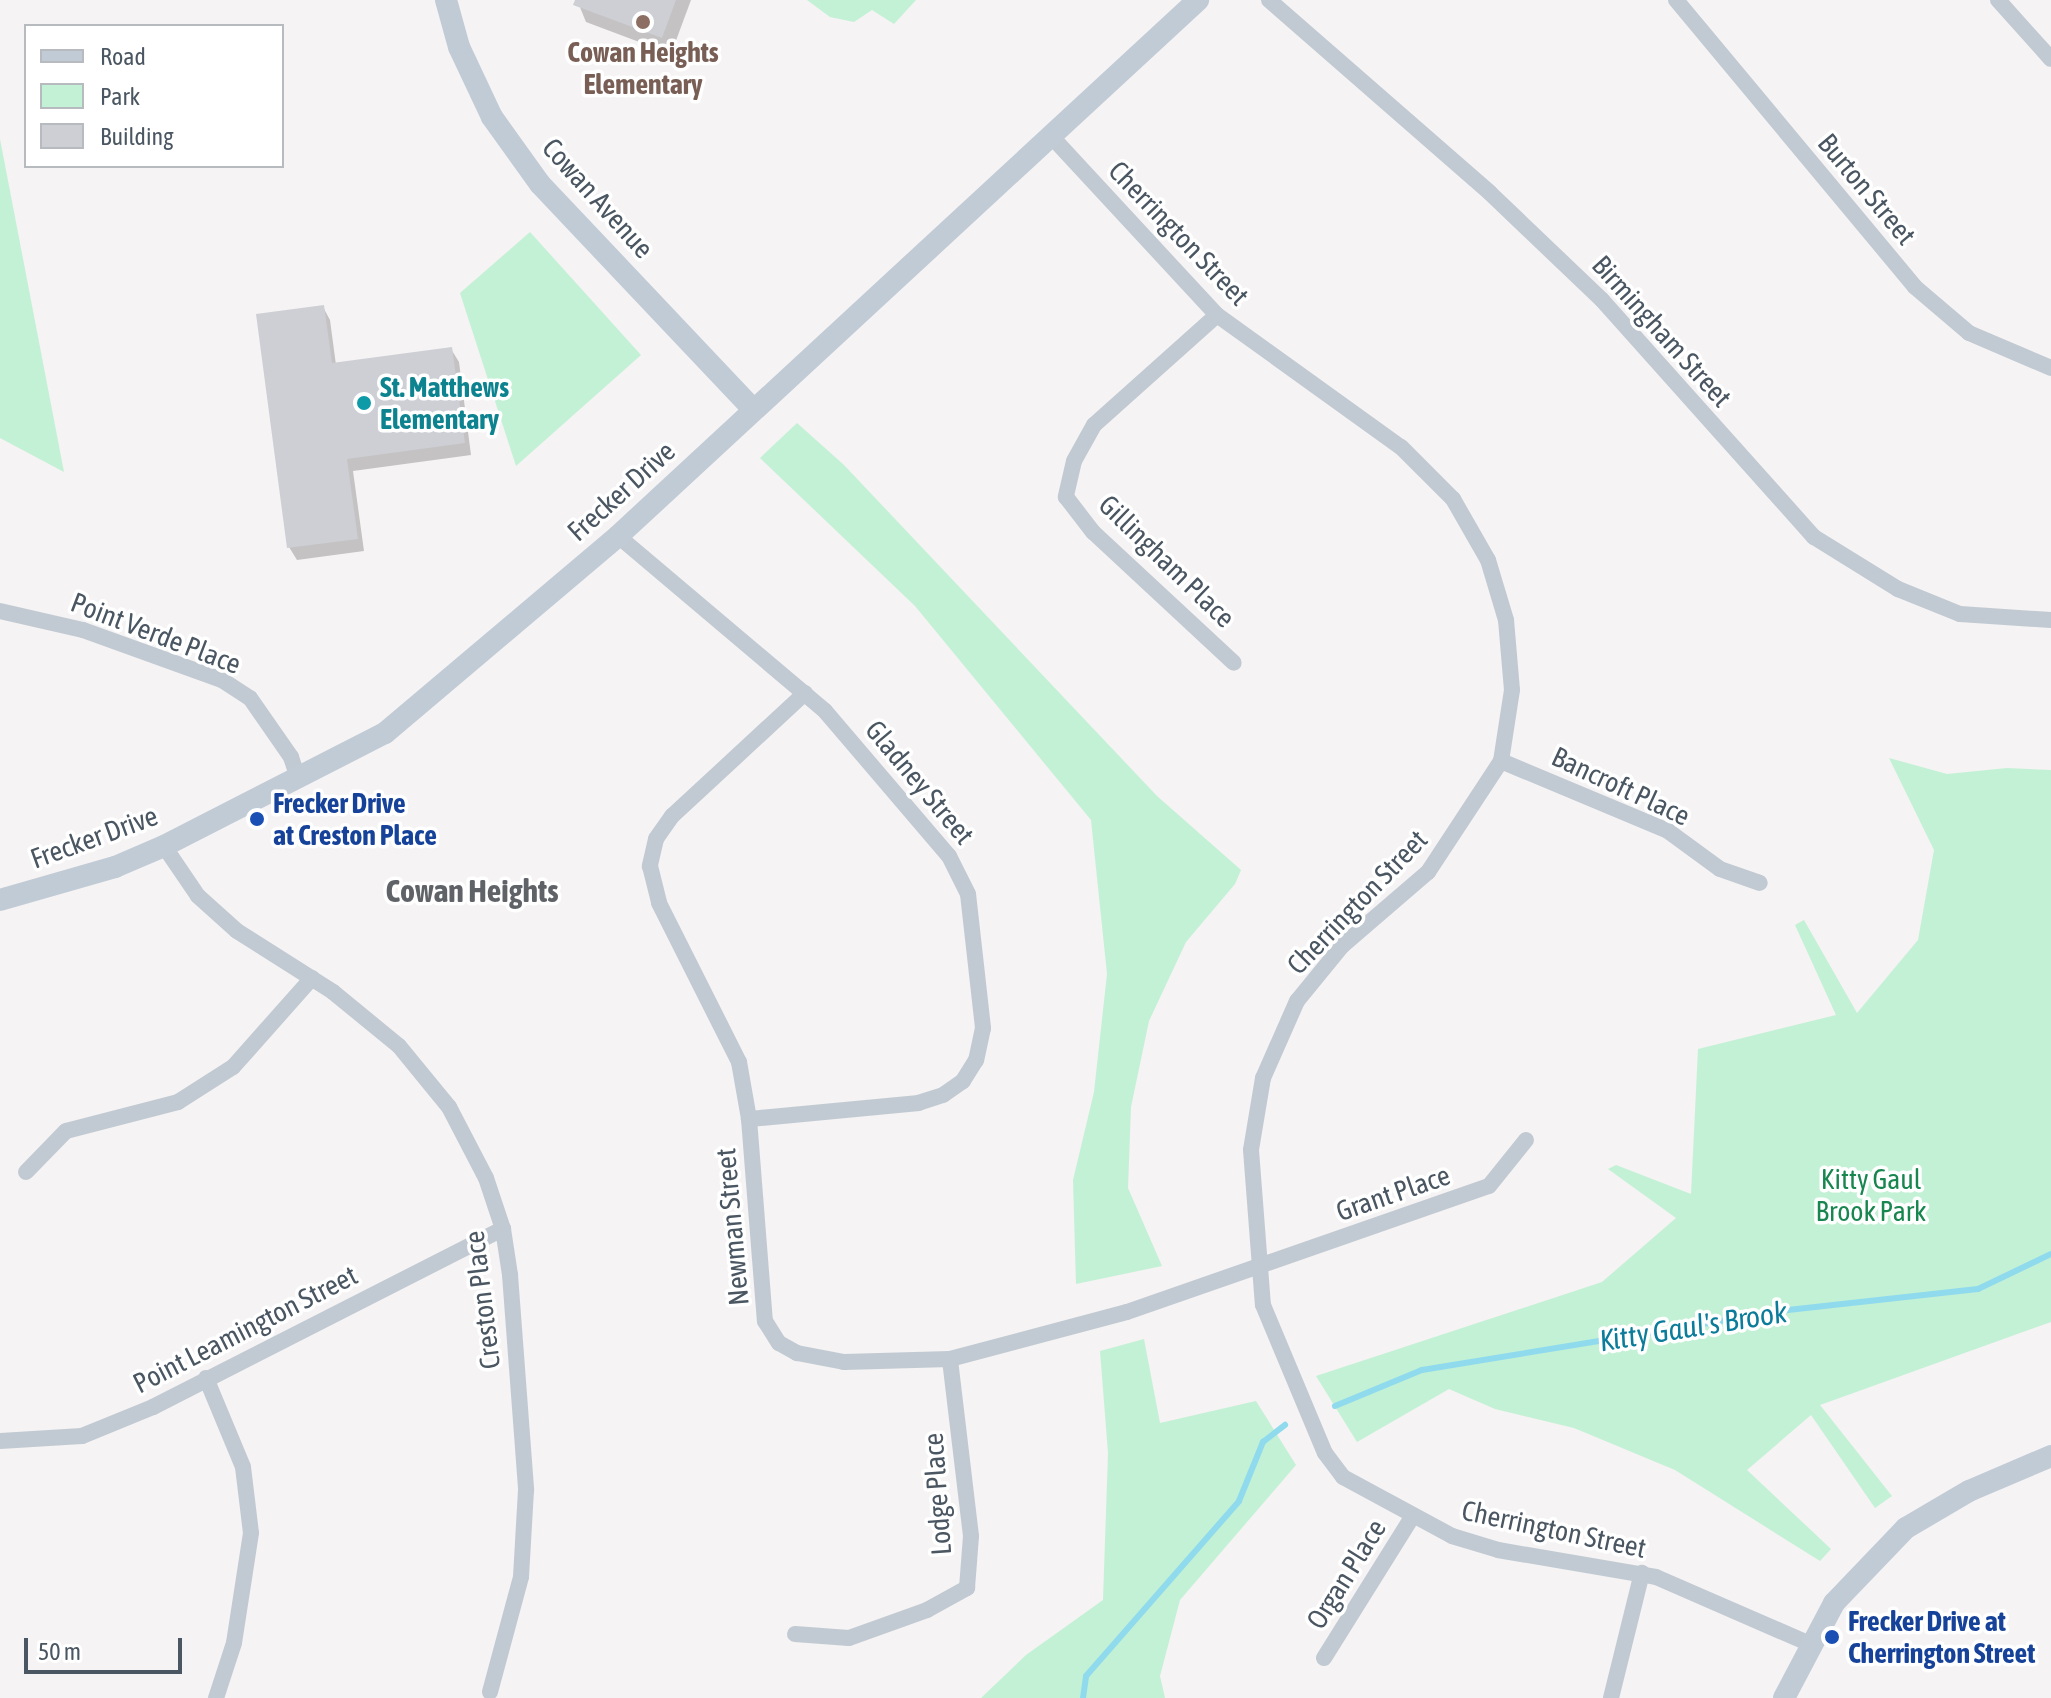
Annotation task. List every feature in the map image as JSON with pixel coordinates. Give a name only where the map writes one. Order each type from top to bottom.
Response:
[{"type":"street","name":"Cowan Avenue","points":[[446,0],[459,47],[492,117],[540,184],[751,407]]},
{"type":"street","name":"Frecker Drive","points":[[0,900],[115,867],[164,846],[385,733],[618,536],[751,407],[776,391],[1198,0]]},
{"type":"street","name":"Birmingham Street","points":[[1269,0],[1490,193],[1602,300],[1814,537],[1898,589],[1960,614],[2051,620]]},
{"type":"street","name":"Burton Street","points":[[1676,0],[1915,287],[1969,333],[2051,368]]},
{"type":"street","points":[[1998,0],[2051,59]]},
{"type":"street","name":"Cherrington Street","points":[[1052,137],[1217,315],[1401,447],[1453,499],[1488,560],[1506,620],[1512,690],[1501,761],[1428,872],[1342,946],[1297,1001],[1263,1078],[1251,1150],[1263,1305],[1325,1453],[1343,1477],[1412,1517],[1483,1547],[1642,1573],[1810,1644]]},
{"type":"street","name":"Gillingham Place","points":[[1217,315],[1094,425],[1074,461],[1066,497],[1093,532],[1234,663]]},
{"type":"street","name":"Gladney Street","points":[[618,536],[805,693],[879,771],[958,869],[971,908],[982,1038],[970,1071],[931,1100],[749,1119]]},
{"type":"street","name":"Point Verde Place","points":[[0,611],[83,630],[222,680],[250,698],[291,757],[297,776]]},
{"type":"street","name":"Newman Street","points":[[805,693],[672,816],[656,839],[650,866],[659,903],[736,1052],[749,1119],[765,1321],[779,1343],[797,1353],[844,1362],[950,1359],[1127,1312],[1258,1268]]},
{"type":"street","name":"Bancroft Place","points":[[1501,761],[1668,831],[1720,869],[1760,883]]},
{"type":"street","name":"Creston Place","points":[[164,846],[198,896],[237,931],[312,978],[399,1046],[449,1107],[486,1178],[503,1229],[526,1490],[521,1577],[490,1692]]},
{"type":"street","points":[[26,1172],[66,1131],[178,1102],[233,1067],[312,978]]},
{"type":"street","name":"Grant Place","points":[[1258,1268],[1489,1186],[1526,1140]]},
{"type":"street","name":"Point Leamington Street","points":[[0,1441],[82,1436],[206,1378],[503,1229]]},
{"type":"street","name":"Lodge Place","points":[[795,1634],[849,1638],[927,1610],[967,1588],[971,1536],[950,1359]]},
{"type":"street","points":[[206,1378],[243,1467],[251,1533],[234,1643],[216,1698]]},
{"type":"street","points":[[1784,1698],[1834,1603],[1906,1528],[1969,1491],[2051,1456]]},
{"type":"street","name":"Organ Place","points":[[1324,1658],[1412,1517]]},
{"type":"street","points":[[1611,1698],[1642,1573]]},
{"type":"green space","points":[[807,0],[916,0],[894,24],[872,10],[854,22],[830,17]]},
{"type":"green space","points":[[0,139],[64,472],[0,438]]},
{"type":"green space","points":[[530,232],[641,355],[516,466],[460,293]]},
{"type":"green space","points":[[797,423],[844,465],[1157,796],[1241,870],[1235,884],[1186,942],[1149,1021],[1131,1107],[1128,1188],[1162,1266],[1076,1284],[1073,1180],[1094,1092],[1107,974],[1091,820],[915,606],[760,458]]},
{"type":"green space","name":"Kitty Gaul Brook Park","points":[[1889,758],[1947,774],[2007,768],[2051,770],[2051,1322],[1820,1405],[1892,1496],[1875,1508],[1811,1415],[1747,1470],[1831,1549],[1820,1561],[1675,1470],[1574,1428],[1495,1409],[1449,1389],[1357,1442],[1316,1376],[1602,1282],[1676,1218],[1608,1169],[1616,1165],[1691,1194],[1698,1049],[1836,1015],[1795,925],[1804,920],[1857,1013],[1918,940],[1934,850]]},
{"type":"green space","points":[[1144,1339],[1160,1423],[1256,1401],[1296,1465],[1180,1600],[1160,1676],[1165,1698],[981,1698],[1026,1655],[1103,1600],[1108,1453],[1100,1351]]},
{"type":"building","name":"Cowan Heights Elementary","points":[[575,0],[676,0],[662,38],[573,5]]},
{"type":"building","name":"St. Matthews Elementary","points":[[324,305],[332,363],[452,347],[465,443],[347,459],[358,539],[287,548],[256,314]]},
{"type":"waterway","name":"Kitty Gaul's Brook","points":[[1335,1406],[1422,1370],[1788,1310],[1978,1289],[2051,1254]]},
{"type":"waterway","name":"Kitty Gaul's Brook","points":[[1083,1698],[1086,1676],[1239,1501],[1263,1442],[1285,1425]]},
{"type":"place","name":"Cowan Heights Elementary","points":[[643,22]]},
{"type":"place","name":"St. Matthews Elementary","points":[[364,403]]},
{"type":"place","name":"Frecker Drive at Creston Place","points":[[257,819]]},
{"type":"place","name":"Frecker Drive at Cherrington Street","points":[[1832,1637]]},
{"type":"district","name":"Cowan Heights","points":[[472,891]]}]
